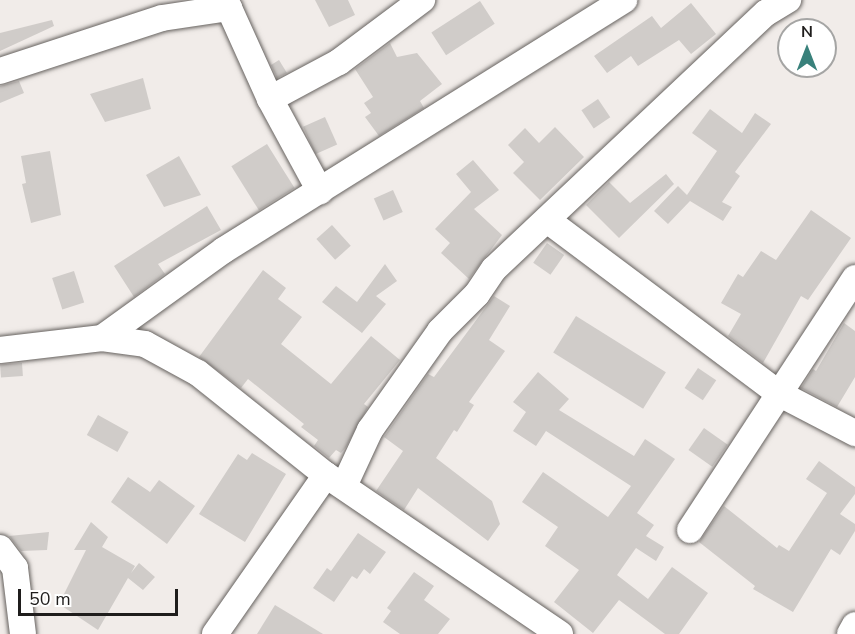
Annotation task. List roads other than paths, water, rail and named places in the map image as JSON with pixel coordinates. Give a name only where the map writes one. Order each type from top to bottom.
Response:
[{"type":"street","points":[[270,99],[339,62],[422,0]]},
{"type":"street","points":[[102,338],[224,250],[320,191],[585,11],[624,0]]},
{"type":"street","points":[[215,634],[335,481],[440,331],[477,294],[494,269],[766,13],[788,0]]},
{"type":"street","points":[[0,71],[162,18],[227,4],[270,99],[320,191]]},
{"type":"street","points":[[547,220],[780,394],[855,433]]},
{"type":"street","points":[[690,530],[855,278]]},
{"type":"street","points":[[0,350],[102,338],[145,344],[198,373],[335,481],[560,634]]},
{"type":"street","points":[[0,548],[15,568],[23,634]]},
{"type":"street","points":[[850,634],[855,625]]}]
